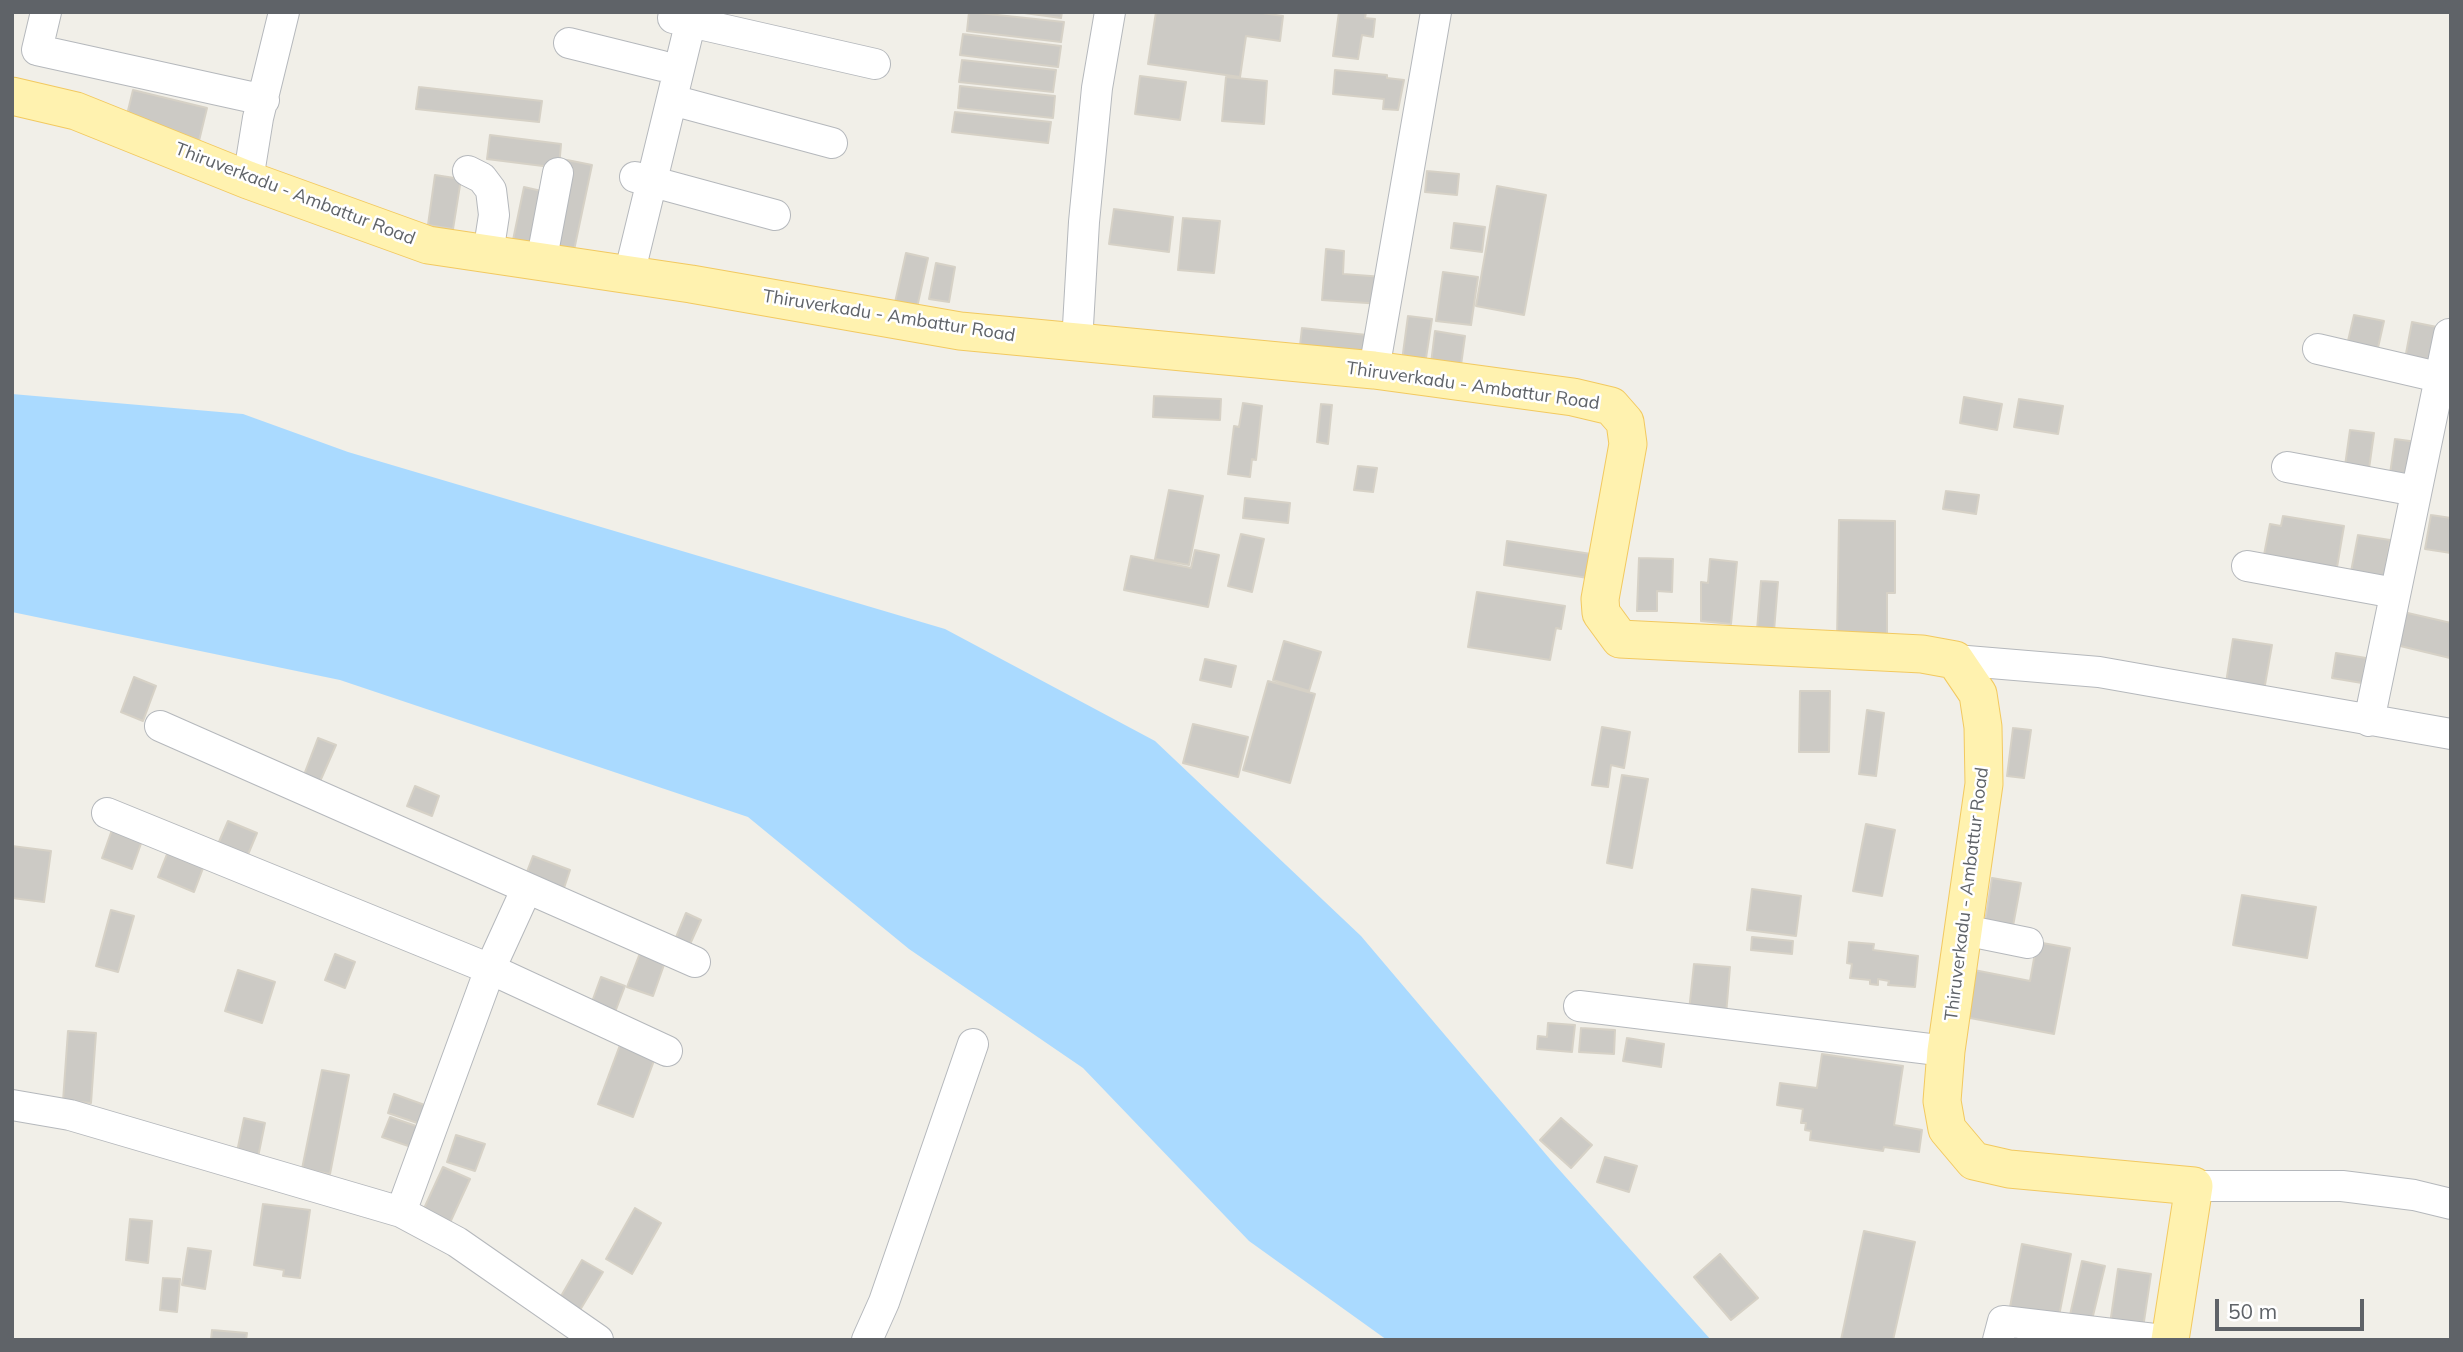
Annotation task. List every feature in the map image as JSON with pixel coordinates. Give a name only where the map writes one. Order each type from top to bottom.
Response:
[{"type":"main road","name":"Thiruverkadu - Ambattur Road","points":[[12,96],[76,111],[248,180],[428,245],[621,274],[960,331],[1374,370],[1573,397],[1611,406],[1625,422],[1628,444],[1600,599],[1601,614],[1620,639],[1922,654],[1955,660],[1978,694],[1983,727],[1984,784],[1946,1051],[1942,1101],[1948,1129],[1974,1161],[2008,1170],[2194,1186]]},
{"type":"main road","points":[[2170,1340],[2194,1186]]},
{"type":"street","points":[[46,12],[37,50],[264,100]]},
{"type":"street","points":[[248,180],[284,12]]},
{"type":"street","points":[[1077,343],[1084,222],[1097,88],[1110,12]]},
{"type":"street","points":[[1374,370],[1436,12]]},
{"type":"street","points":[[683,16],[875,64]]},
{"type":"street","points":[[621,274],[643,179],[662,66],[683,16]]},
{"type":"street","points":[[643,179],[672,100],[683,16]]},
{"type":"street","points":[[569,43],[662,66]]},
{"type":"street","points":[[672,100],[832,143]]},
{"type":"street","points":[[468,171],[482,178],[491,190],[494,215],[488,254]]},
{"type":"street","points":[[541,263],[558,173]]},
{"type":"street","points":[[643,179],[775,215]]},
{"type":"street","points":[[2369,721],[2416,491],[2445,379],[2449,334]]},
{"type":"street","points":[[2318,349],[2445,379]]},
{"type":"street","points":[[2287,467],[2416,491]]},
{"type":"street","points":[[2247,566],[2395,593]]},
{"type":"street","points":[[1955,660],[2099,673],[2451,734]]},
{"type":"street","points":[[160,726],[695,962]]},
{"type":"street","points":[[107,813],[490,969],[667,1051]]},
{"type":"street","points":[[401,1212],[490,969],[527,888]]},
{"type":"street","points":[[1964,930],[2028,943]]},
{"type":"street","points":[[1580,1006],[1946,1051]]},
{"type":"street","points":[[867,1340],[884,1302],[973,1044]]},
{"type":"street","points":[[12,1105],[70,1115],[401,1212],[457,1242],[598,1340]]},
{"type":"street","points":[[2194,1186],[2342,1186],[2414,1195],[2451,1204]]},
{"type":"street","points":[[1998,1340],[2003,1321],[2163,1340]]},
{"type":"water","points":[[12,394],[243,414],[348,452],[945,629],[1155,741],[1361,936],[1555,1165],[1711,1340],[1387,1340],[1249,1241],[1083,1068],[909,949],[748,817],[340,680],[12,612]]},
{"type":"building","points":[[969,12],[1064,22],[1061,42],[967,31]]},
{"type":"building","points":[[1017,12],[1062,12],[1061,18]]},
{"type":"building","points":[[1156,12],[1255,12],[1283,16],[1280,41],[1246,36],[1240,77],[1148,64]]},
{"type":"building","points":[[1339,12],[1366,12],[1365,18],[1375,19],[1373,37],[1362,35],[1358,59],[1333,56]]},
{"type":"building","points":[[963,34],[1061,46],[1058,67],[960,55]]},
{"type":"building","points":[[962,60],[1056,70],[1053,92],[959,82]]},
{"type":"building","points":[[1335,70],[1387,75],[1387,78],[1404,80],[1398,110],[1383,109],[1384,99],[1333,94]]},
{"type":"building","points":[[1140,76],[1186,82],[1180,120],[1135,114]]},
{"type":"building","points":[[1226,77],[1267,81],[1264,124],[1222,121]]},
{"type":"building","points":[[960,86],[1055,96],[1053,118],[958,108]]},
{"type":"building","points":[[419,87],[542,101],[539,122],[416,109]]},
{"type":"building","points":[[133,90],[207,108],[198,145],[124,127]]},
{"type":"building","points":[[955,112],[1051,122],[1048,143],[952,132]]},
{"type":"building","points":[[490,135],[561,144],[559,168],[487,159]]},
{"type":"building","points":[[567,160],[592,165],[573,255],[548,250]]},
{"type":"building","points":[[1427,171],[1459,174],[1457,195],[1425,192]]},
{"type":"building","points":[[435,175],[461,179],[453,229],[428,225]]},
{"type":"building","points":[[1497,186],[1546,195],[1524,315],[1476,306]]},
{"type":"building","points":[[524,187],[550,193],[539,246],[513,240]]},
{"type":"building","points":[[1114,209],[1173,217],[1169,252],[1109,244]]},
{"type":"building","points":[[1183,218],[1220,221],[1214,273],[1178,270]]},
{"type":"building","points":[[1454,223],[1485,227],[1482,252],[1451,248]]},
{"type":"building","points":[[1326,249],[1344,251],[1343,274],[1384,277],[1382,304],[1322,300]]},
{"type":"building","points":[[906,253],[928,258],[916,312],[894,307]]},
{"type":"building","points":[[936,263],[955,267],[949,302],[929,299]]},
{"type":"building","points":[[1443,272],[1478,277],[1471,325],[1436,321]]},
{"type":"building","points":[[2354,315],[2384,321],[2375,361],[2345,354]]},
{"type":"building","points":[[1408,316],[1432,319],[1424,371],[1401,368]]},
{"type":"building","points":[[2412,322],[2437,327],[2429,369],[2404,364]]},
{"type":"building","points":[[1302,328],[1367,335],[1364,361],[1299,354]]},
{"type":"building","points":[[1435,331],[1465,336],[1461,365],[1430,371]]},
{"type":"building","points":[[1154,396],[1221,399],[1220,420],[1153,417]]},
{"type":"building","points":[[1964,397],[2002,404],[1997,430],[1960,423]]},
{"type":"building","points":[[2019,399],[2063,406],[2058,434],[2014,427]]},
{"type":"building","points":[[1243,403],[1262,406],[1256,460],[1252,459],[1250,477],[1228,474],[1234,426],[1239,427]]},
{"type":"building","points":[[1321,404],[1332,405],[1328,444],[1317,442]]},
{"type":"building","points":[[2350,430],[2374,433],[2368,476],[2344,473]]},
{"type":"building","points":[[2395,439],[2417,442],[2411,484],[2389,481]]},
{"type":"building","points":[[1358,466],[1377,468],[1373,492],[1354,490]]},
{"type":"building","points":[[1169,490],[1203,496],[1189,565],[1155,559]]},
{"type":"building","points":[[1946,491],[1979,495],[1976,514],[1943,509]]},
{"type":"building","points":[[1245,498],[1290,503],[1288,523],[1243,518]]},
{"type":"building","points":[[2431,515],[2451,518],[2451,553],[2425,549]]},
{"type":"building","points":[[2283,516],[2344,526],[2336,573],[2263,560],[2270,524],[2281,526]]},
{"type":"building","points":[[1839,520],[1895,521],[1895,593],[1887,593],[1887,635],[1837,641]]},
{"type":"building","points":[[1241,534],[1264,539],[1252,592],[1228,586]]},
{"type":"building","points":[[2358,535],[2390,540],[2383,583],[2350,577]]},
{"type":"building","points":[[1507,541],[1591,554],[1588,578],[1504,565]]},
{"type":"building","points":[[1195,550],[1219,555],[1208,607],[1124,590],[1131,556],[1191,568]]},
{"type":"building","points":[[1639,558],[1673,559],[1672,592],[1657,591],[1657,611],[1637,611]]},
{"type":"building","points":[[1710,559],[1737,562],[1731,624],[1701,621],[1701,582],[1708,583]]},
{"type":"building","points":[[1761,581],[1778,582],[1774,631],[1757,630]]},
{"type":"building","points":[[1477,592],[1565,606],[1561,629],[1556,628],[1550,660],[1468,647]]},
{"type":"building","points":[[2399,611],[2451,623],[2450,658],[2392,644]]},
{"type":"building","points":[[2233,639],[2272,645],[2263,696],[2225,689]]},
{"type":"building","points":[[1284,641],[1321,652],[1309,691],[1273,680]]},
{"type":"building","points":[[2336,653],[2366,658],[2362,683],[2332,678]]},
{"type":"building","points":[[1205,659],[1236,666],[1231,687],[1200,680]]},
{"type":"building","points":[[134,677],[156,686],[143,721],[121,712]]},
{"type":"building","points":[[1268,681],[1315,694],[1290,783],[1243,770]]},
{"type":"building","points":[[1800,691],[1830,691],[1829,752],[1799,752]]},
{"type":"building","points":[[1867,710],[1884,713],[1876,776],[1859,774]]},
{"type":"building","points":[[1193,724],[1248,737],[1238,777],[1183,763]]},
{"type":"building","points":[[1602,727],[1630,732],[1624,768],[1611,765],[1608,787],[1592,785]]},
{"type":"building","points":[[2013,728],[2031,730],[2024,778],[2007,776]]},
{"type":"building","points":[[318,738],[336,745],[318,786],[302,780]]},
{"type":"building","points":[[1622,775],[1648,779],[1632,868],[1607,863]]},
{"type":"building","points":[[415,786],[439,796],[432,816],[407,806]]},
{"type":"building","points":[[228,821],[257,833],[244,864],[215,851]]},
{"type":"building","points":[[1866,824],[1895,830],[1882,896],[1853,891]]},
{"type":"building","points":[[113,827],[143,838],[132,869],[102,858]]},
{"type":"building","points":[[12,846],[51,851],[44,902],[12,898]]},
{"type":"building","points":[[169,849],[205,863],[194,892],[158,877]]},
{"type":"building","points":[[533,856],[570,870],[563,891],[525,877]]},
{"type":"building","points":[[1992,878],[2021,883],[2013,926],[1985,922]]},
{"type":"building","points":[[1752,889],[1801,896],[1796,936],[1747,930]]},
{"type":"building","points":[[2242,895],[2316,907],[2307,958],[2233,945]]},
{"type":"building","points":[[111,910],[134,916],[118,972],[96,966]]},
{"type":"building","points":[[686,913],[701,920],[686,953],[672,947]]},
{"type":"building","points":[[1752,937],[1793,941],[1792,954],[1751,950]]},
{"type":"building","points":[[1849,942],[1874,944],[1873,950],[1918,956],[1915,987],[1888,985],[1889,981],[1878,979],[1878,985],[1870,984],[1870,980],[1850,978],[1852,964],[1847,963]]},
{"type":"building","points":[[2037,942],[2070,948],[2054,1034],[1965,1017],[1974,970],[2030,981]]},
{"type":"building","points":[[640,953],[665,962],[653,996],[627,987]]},
{"type":"building","points":[[335,954],[355,962],[345,988],[325,980]]},
{"type":"building","points":[[1694,964],[1730,967],[1726,1015],[1689,1011]]},
{"type":"building","points":[[238,970],[275,982],[262,1023],[225,1011]]},
{"type":"building","points":[[601,977],[625,986],[612,1020],[589,1010]]},
{"type":"building","points":[[1548,1023],[1575,1025],[1572,1052],[1537,1049],[1538,1036],[1547,1037]]},
{"type":"building","points":[[1581,1028],[1615,1030],[1614,1054],[1579,1052]]},
{"type":"building","points":[[68,1031],[96,1033],[91,1103],[63,1101]]},
{"type":"building","points":[[1627,1038],[1664,1044],[1661,1067],[1623,1061]]},
{"type":"building","points":[[620,1045],[655,1058],[633,1117],[598,1104]]},
{"type":"building","points":[[1822,1054],[1903,1066],[1894,1125],[1922,1130],[1919,1152],[1884,1147],[1883,1151],[1810,1140],[1811,1131],[1805,1130],[1806,1123],[1801,1123],[1803,1109],[1777,1105],[1780,1083],[1817,1088]]},
{"type":"building","points":[[322,1070],[349,1075],[330,1174],[302,1169]]},
{"type":"building","points":[[394,1094],[433,1108],[426,1126],[388,1113]]},
{"type":"building","points":[[390,1117],[428,1130],[420,1150],[382,1137]]},
{"type":"building","points":[[244,1118],[265,1123],[258,1157],[237,1152]]},
{"type":"building","points":[[1561,1118],[1592,1145],[1571,1168],[1540,1140]]},
{"type":"building","points":[[456,1135],[485,1144],[475,1171],[447,1162]]},
{"type":"building","points":[[1605,1157],[1637,1166],[1629,1192],[1597,1182]]},
{"type":"building","points":[[443,1167],[470,1179],[448,1227],[421,1215]]},
{"type":"building","points":[[263,1204],[310,1210],[300,1278],[283,1276],[284,1270],[254,1265]]},
{"type":"building","points":[[635,1208],[661,1223],[632,1274],[606,1259]]},
{"type":"building","points":[[130,1219],[152,1221],[148,1263],[126,1260]]},
{"type":"building","points":[[1864,1231],[1915,1242],[1893,1340],[1841,1340]]},
{"type":"building","points":[[2022,1244],[2071,1254],[2059,1316],[2010,1307]]},
{"type":"building","points":[[188,1248],[211,1251],[205,1289],[182,1285]]},
{"type":"building","points":[[1720,1254],[1758,1298],[1731,1320],[1694,1277]]},
{"type":"building","points":[[582,1260],[603,1272],[577,1315],[557,1303]]},
{"type":"building","points":[[2082,1261],[2105,1266],[2092,1320],[2070,1315]]},
{"type":"building","points":[[2118,1269],[2151,1274],[2143,1328],[2110,1324]]},
{"type":"building","points":[[163,1278],[180,1279],[177,1312],[160,1310]]},
{"type":"building","points":[[212,1330],[247,1333],[246,1340],[211,1340]]}]
